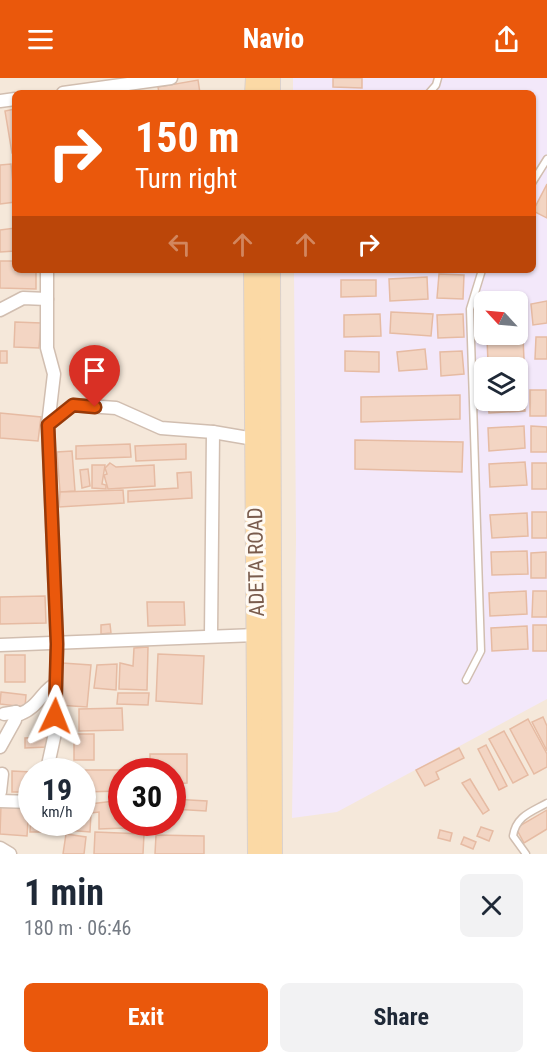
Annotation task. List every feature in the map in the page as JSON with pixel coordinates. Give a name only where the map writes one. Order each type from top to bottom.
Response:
[{"type":"main road","name":"ADETA ROAD","points":[[255,273],[254,439],[258,854]]},
{"type":"main road","name":"ADETA ROAD","points":[[270,273],[272,854]]},
{"type":"street","points":[[85,90],[171,78]]},
{"type":"street","points":[[47,273],[47,348],[54,374],[48,425],[57,644],[55,733],[50,758]]},
{"type":"street","points":[[0,310],[23,298],[47,299]]},
{"type":"street","points":[[48,425],[73,405],[116,408],[161,428],[213,432],[254,439]]},
{"type":"street","points":[[211,635],[213,432]]},
{"type":"street","points":[[0,645],[256,635]]},
{"type":"street","points":[[0,747],[15,720],[10,713],[20,714],[27,711],[38,703],[51,686],[56,684]]},
{"type":"street","points":[[0,792],[2,774]]},
{"type":"street","points":[[0,801],[18,802]]},
{"type":"street","points":[[0,848],[10,854]]},
{"type":"lane","points":[[536,177],[547,159]]},
{"type":"lane","points":[[466,680],[481,651],[470,309],[481,273]]},
{"type":"lane","points":[[526,854],[513,836],[514,827],[519,819],[547,803]]},
{"type":"shaded area","points":[[0,78],[547,78],[547,854],[0,854]]},
{"type":"shaded area","points":[[293,78],[547,78],[547,699],[337,812],[292,818],[296,539],[294,273],[536,273],[536,90],[293,90]]},
{"type":"building","points":[[333,78],[362,78],[362,88],[333,87]]},
{"type":"building","points":[[198,80],[200,90],[158,90],[158,87]]},
{"type":"building","points":[[12,110],[12,153],[5,111]]},
{"type":"building","points":[[11,164],[12,202],[0,204],[0,165]]},
{"type":"building","points":[[547,184],[547,218],[536,212],[536,205]]},
{"type":"building","points":[[12,228],[12,251],[0,252],[0,230]]},
{"type":"building","points":[[0,261],[12,261],[12,273],[36,273],[36,289],[0,288]]},
{"type":"building","points":[[439,274],[464,275],[463,299],[437,298]]},
{"type":"building","points":[[427,277],[428,299],[390,301],[389,279]]},
{"type":"building","points":[[341,280],[376,280],[376,296],[341,297]]},
{"type":"building","points":[[547,301],[547,323],[533,325],[531,304]]},
{"type":"building","points":[[391,312],[433,314],[431,336],[390,333]]},
{"type":"building","points":[[380,314],[381,336],[344,337],[344,315]]},
{"type":"building","points":[[463,314],[464,337],[438,338],[437,315]]},
{"type":"building","points":[[15,322],[41,323],[39,348],[14,347]]},
{"type":"building","points":[[536,337],[547,337],[547,359],[535,359]]},
{"type":"building","points":[[487,345],[523,345],[524,357],[488,357]]},
{"type":"building","points":[[425,349],[427,369],[399,371],[397,352]]},
{"type":"building","points":[[0,351],[7,351],[7,363],[0,363]]},
{"type":"building","points":[[345,351],[379,352],[379,372],[345,371]]},
{"type":"building","points":[[462,351],[464,374],[441,376],[440,352]]},
{"type":"building","points":[[530,390],[546,390],[546,416],[530,416]]},
{"type":"building","points":[[460,395],[460,419],[361,422],[361,397]]},
{"type":"building","points":[[489,411],[525,411],[489,413]]},
{"type":"building","points":[[0,413],[41,417],[38,441],[0,438]]},
{"type":"building","points":[[524,426],[525,448],[489,451],[488,428]]},
{"type":"building","points":[[531,426],[547,427],[547,452],[531,452]]},
{"type":"building","points":[[355,440],[463,442],[462,472],[355,469]]},
{"type":"building","points":[[130,444],[131,457],[76,459],[76,446]]},
{"type":"building","points":[[186,444],[186,459],[136,461],[135,446]]},
{"type":"building","points":[[72,451],[75,491],[60,492],[57,452]]},
{"type":"building","points":[[525,462],[527,485],[490,487],[489,464]]},
{"type":"building","points":[[110,463],[116,467],[154,465],[155,486],[108,489],[104,475],[107,474],[105,468]]},
{"type":"building","points":[[532,463],[547,463],[547,489],[532,489]]},
{"type":"building","points":[[92,465],[105,465],[102,484],[106,485],[106,489],[92,488]]},
{"type":"building","points":[[88,469],[90,486],[82,488],[80,470]]},
{"type":"building","points":[[191,472],[192,498],[128,502],[128,491],[178,488],[177,473]]},
{"type":"building","points":[[123,490],[124,503],[59,507],[60,492]]},
{"type":"building","points":[[532,512],[547,512],[547,538],[532,538]]},
{"type":"building","points":[[527,513],[528,536],[492,538],[490,515]]},
{"type":"building","points":[[527,551],[528,574],[492,575],[491,552]]},
{"type":"building","points":[[546,552],[546,578],[531,578],[531,553]]},
{"type":"building","points":[[526,591],[527,614],[490,616],[489,593]]},
{"type":"building","points":[[533,591],[547,591],[547,617],[532,617]]},
{"type":"building","points":[[45,596],[46,623],[0,624],[0,597]]},
{"type":"building","points":[[147,602],[184,602],[185,625],[148,626]]},
{"type":"building","points":[[110,624],[111,633],[101,634],[101,625]]},
{"type":"building","points":[[533,625],[547,625],[547,651],[533,651]]},
{"type":"building","points":[[527,626],[528,649],[492,651],[491,628]]},
{"type":"building","points":[[148,647],[147,690],[119,689],[120,663],[133,666],[134,648]]},
{"type":"building","points":[[158,654],[204,656],[202,704],[156,701]]},
{"type":"building","points":[[5,655],[25,655],[25,682],[5,682]]},
{"type":"building","points":[[62,663],[91,665],[87,707],[58,705]]},
{"type":"building","points":[[117,664],[116,690],[94,688],[97,665]]},
{"type":"building","points":[[1,692],[26,695],[25,707],[0,704]]},
{"type":"building","points":[[118,693],[149,693],[148,705],[117,704]]},
{"type":"building","points":[[122,708],[123,730],[79,731],[79,709]]},
{"type":"building","points":[[543,717],[547,726],[547,751],[532,722]]},
{"type":"building","points":[[528,719],[547,754],[547,767],[534,774],[510,729]]},
{"type":"building","points":[[504,731],[528,775],[513,783],[489,739]]},
{"type":"building","points":[[74,734],[94,734],[94,758],[74,758]]},
{"type":"building","points":[[47,737],[47,747],[25,748],[25,738]]},
{"type":"building","points":[[486,745],[507,786],[499,790],[478,749]]},
{"type":"building","points":[[459,748],[464,758],[436,772],[439,779],[425,786],[416,770]]},
{"type":"building","points":[[150,754],[187,754],[187,783],[186,758],[150,758]]},
{"type":"building","points":[[96,770],[108,770],[108,791],[96,792]]},
{"type":"building","points":[[12,771],[18,771],[18,792],[12,792]]},
{"type":"building","points":[[470,779],[489,810],[483,814],[462,783]]},
{"type":"building","points":[[186,800],[207,801],[206,811],[186,810]]},
{"type":"building","points":[[108,802],[108,829],[99,829],[99,812],[96,812],[96,803]]},
{"type":"building","points":[[1,805],[18,806],[18,835],[0,834]]},
{"type":"building","points":[[547,810],[547,829],[524,843],[516,828]]},
{"type":"building","points":[[481,827],[493,831],[489,841],[477,836]]},
{"type":"building","points":[[440,830],[452,833],[450,841],[438,838]]},
{"type":"building","points":[[96,832],[108,833],[108,836],[144,836],[143,854],[94,854]]},
{"type":"building","points":[[66,836],[86,837],[84,854],[63,854]]},
{"type":"building","points":[[156,836],[204,836],[204,854],[155,854]]},
{"type":"building","points":[[464,837],[476,842],[473,849],[461,844]]},
{"type":"route","points":[[55,716],[57,644],[48,425],[73,405],[95,407]]}]
